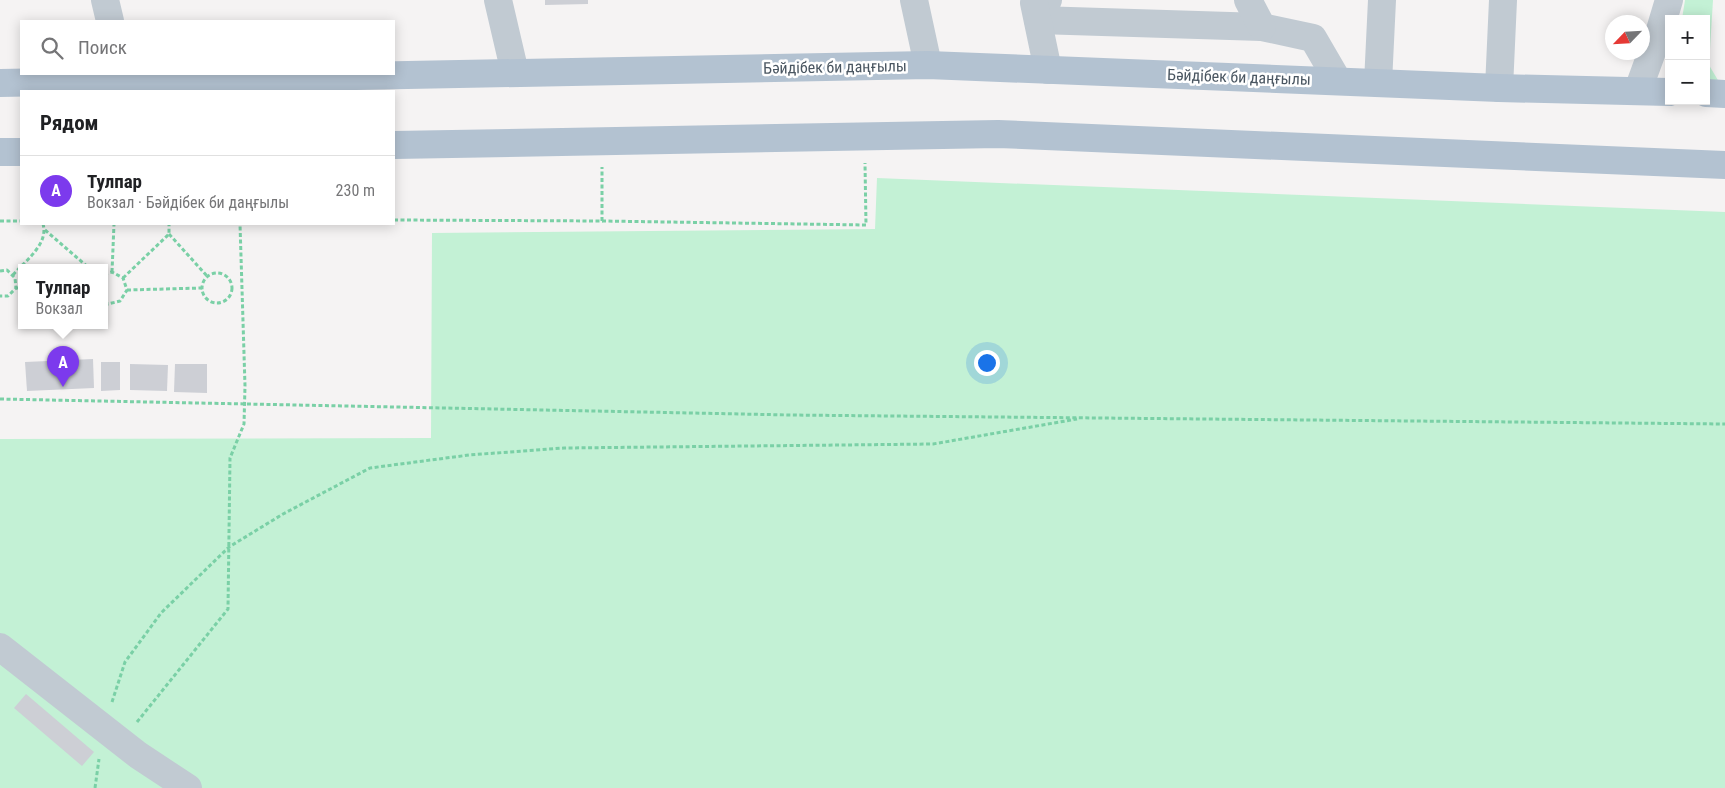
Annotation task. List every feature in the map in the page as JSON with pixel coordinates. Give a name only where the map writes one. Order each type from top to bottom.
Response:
[{"type":"main road","name":"Бәйдібек би даңғылы","points":[[395,75],[928,65],[1499,88],[1665,92]]},
{"type":"main road","name":"Бәйдібек би даңғылы","points":[[0,83],[123,78],[358,75]]},
{"type":"main road","points":[[1710,93],[1725,94]]},
{"type":"main road","points":[[395,145],[998,134],[1725,165]]},
{"type":"main road","points":[[0,152],[20,152]]},
{"type":"street","points":[[105,0],[110,20]]},
{"type":"street","points":[[498,0],[515,73]]},
{"type":"street","points":[[914,0],[928,65]]},
{"type":"street","points":[[1248,0],[1262,27]]},
{"type":"street","points":[[1378,83],[1382,0]]},
{"type":"street","points":[[1499,88],[1504,0]]},
{"type":"street","points":[[1638,90],[1660,30],[1668,0]]},
{"type":"street","points":[[1048,70],[1040,7],[1262,27],[1313,38],[1338,81]]},
{"type":"street","points":[[0,646],[112,735],[188,788]]},
{"type":"path","points":[[395,220],[602,220],[866,225],[864,137]]},
{"type":"path","points":[[602,142],[602,220]]},
{"type":"path","points":[[0,221],[20,221]]},
{"type":"path","points":[[23,264],[43,242],[45,230],[43,225]]},
{"type":"path","points":[[112,272],[114,225]]},
{"type":"path","points":[[169,225],[169,234],[207,276]]},
{"type":"path","points":[[112,735],[228,609],[230,458],[244,424],[240,225]]},
{"type":"path","points":[[45,230],[84,264]]},
{"type":"path","points":[[123,278],[169,234]]},
{"type":"path","points":[[0,271],[7,270],[13,275],[16,288],[8,296],[0,296]]},
{"type":"path","points":[[13,275],[18,270]]},
{"type":"path","points":[[108,273],[112,272],[123,278],[126,290],[120,301],[108,304]]},
{"type":"path","points":[[218,272],[229,278],[233,289],[228,300],[217,304],[206,299],[202,288],[207,276],[218,272]]},
{"type":"path","points":[[126,290],[202,288]]},
{"type":"path","points":[[233,289],[242,290]]},
{"type":"path","points":[[0,399],[790,415],[1725,424]]},
{"type":"path","points":[[95,788],[112,735],[125,662],[161,613],[229,547],[283,514],[370,468],[469,455],[564,448],[933,444],[1084,418]]},
{"type":"green space","points":[[1685,0],[1713,0],[1710,49],[1710,15],[1683,15]]},
{"type":"green space","points":[[1710,67],[1719,82],[1710,81]]},
{"type":"green space","points":[[877,178],[1725,212],[1725,788],[0,788],[0,439],[431,438],[432,233],[875,229]]},
{"type":"building","points":[[545,0],[588,0],[588,4],[545,5]]},
{"type":"building","points":[[93,359],[94,388],[27,391],[25,362]]},
{"type":"building","points":[[101,362],[120,362],[120,390],[101,391]]},
{"type":"building","points":[[130,364],[168,365],[167,391],[130,390]]},
{"type":"building","points":[[175,364],[207,364],[207,393],[174,392]]},
{"type":"building","points":[[26,694],[94,752],[82,766],[14,708]]},
{"type":"place","name":"Тулпар","points":[[63,387]]}]
